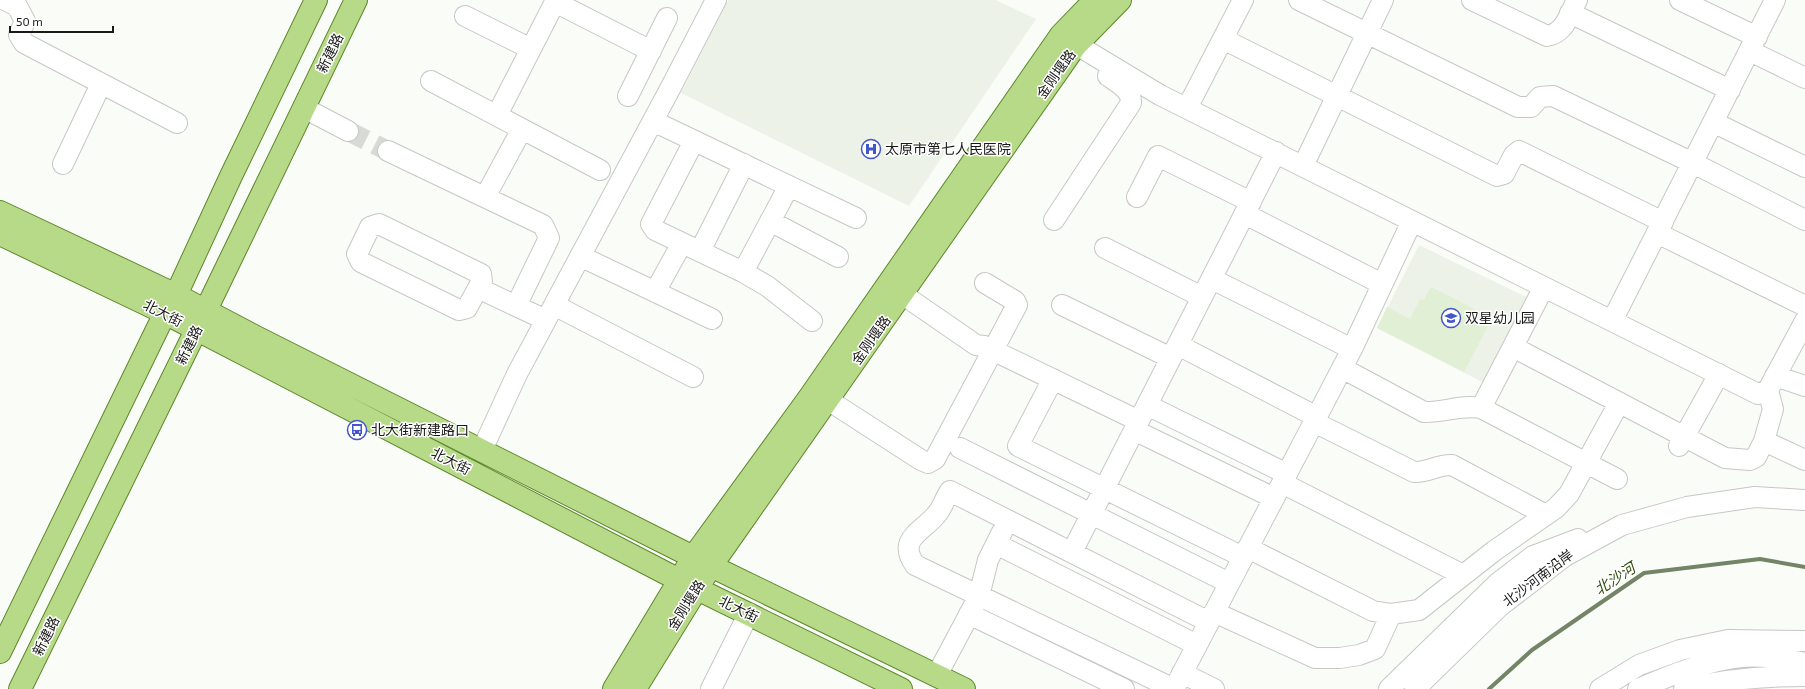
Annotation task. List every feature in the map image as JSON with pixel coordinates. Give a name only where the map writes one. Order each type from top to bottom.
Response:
[{"type":"main road","points":[[0,652],[171,304],[234,169],[316,0]]},
{"type":"main road","name":"新建路","points":[[20,689],[356,0]]},
{"type":"main road","points":[[703,561],[808,398],[895,289],[1095,0]]},
{"type":"main road","name":"金刚堰路","points":[[1068,40],[1120,0]]},
{"type":"main road","points":[[0,212],[171,304]]},
{"type":"main road","name":"北大街","points":[[0,234],[171,304],[206,310],[256,337],[703,561],[964,689]]},
{"type":"main road","name":"金刚堰路","points":[[635,689],[688,584],[703,561],[828,400],[895,289]]},
{"type":"main road","name":"北大街","points":[[171,304],[196,330],[688,584],[901,689]]},
{"type":"main road","points":[[614,689],[688,584]]},
{"type":"street","points":[[6,0],[17,6],[25,21],[19,35],[24,43],[177,123]]},
{"type":"street","points":[[482,450],[517,374],[653,121],[716,0]]},
{"type":"street","points":[[1186,108],[1243,0]]},
{"type":"street","points":[[1300,0],[1518,107],[1531,107],[1540,97],[1553,96],[1693,163],[1805,220]]},
{"type":"street","points":[[1302,166],[1383,0]]},
{"type":"street","points":[[1472,0],[1547,36],[1555,35],[1562,30],[1573,7],[1730,90]]},
{"type":"street","points":[[1680,0],[1753,44],[1805,78]]},
{"type":"street","points":[[1612,321],[1775,0]]},
{"type":"street","points":[[497,115],[555,1],[651,51]]},
{"type":"street","points":[[465,16],[531,49]]},
{"type":"street","points":[[628,96],[667,18]]},
{"type":"street","points":[[1223,39],[1497,176],[1504,174],[1514,155],[1519,150],[1805,306]]},
{"type":"street","points":[[1068,40],[1160,95],[1719,374],[1767,386],[1805,386]]},
{"type":"street","points":[[1054,220],[1131,103],[1132,97],[1127,90],[1089,63],[1068,40]]},
{"type":"street","points":[[431,81],[600,170]]},
{"type":"street","points":[[63,164],[101,84]]},
{"type":"street","points":[[304,108],[348,131]]},
{"type":"street","points":[[653,121],[856,218]]},
{"type":"street","points":[[1713,122],[1805,167]]},
{"type":"street","points":[[485,198],[522,129]]},
{"type":"street","points":[[694,141],[651,224],[656,230],[743,272],[767,286],[812,321]]},
{"type":"street","points":[[388,150],[543,225],[549,238],[516,306]]},
{"type":"street","points":[[1072,552],[1276,152]]},
{"type":"street","points":[[1137,197],[1158,156],[1382,284]]},
{"type":"street","points":[[700,251],[744,164]]},
{"type":"street","points":[[743,272],[789,186]]},
{"type":"street","points":[[770,221],[838,257]]},
{"type":"street","points":[[1178,681],[1352,349],[1412,221]]},
{"type":"street","points":[[379,224],[481,274],[482,281],[478,288],[468,308],[459,310],[361,262],[357,254],[370,227],[379,224]]},
{"type":"street","points":[[655,292],[682,242]]},
{"type":"street","points":[[1105,248],[1202,297]]},
{"type":"street","points":[[580,256],[712,319]]},
{"type":"street","points":[[1212,279],[1352,349]]},
{"type":"street","points":[[828,400],[921,460],[928,463],[935,459],[1017,305],[1015,301],[985,283]]},
{"type":"street","points":[[1481,408],[1544,287]]},
{"type":"street","points":[[478,288],[516,306],[550,313],[693,377]]},
{"type":"street","points":[[895,289],[976,345],[984,346],[993,350],[1281,485],[1463,574]]},
{"type":"street","points":[[1062,305],[1175,351],[1316,419],[1414,472],[1423,473],[1443,464],[1452,464],[1546,515]]},
{"type":"street","points":[[1513,347],[1619,402],[1682,442],[1725,458],[1750,460],[1756,457],[1764,441],[1772,409],[1767,386],[1804,327]]},
{"type":"street","points":[[1342,368],[1424,412],[1435,412],[1472,406],[1481,408],[1617,479]]},
{"type":"street","points":[[1682,442],[1719,374]]},
{"type":"street","points":[[1053,379],[1018,446],[1105,489],[1373,611],[1391,614],[1419,610],[1463,574],[1556,508],[1569,494],[1619,402]]},
{"type":"street","points":[[1140,419],[1281,485]]},
{"type":"street","points":[[1764,441],[1805,460]]},
{"type":"street","points":[[960,448],[1229,583]]},
{"type":"street","points":[[1214,689],[1178,681],[1032,620],[916,566],[908,551],[909,543],[914,535],[937,515],[950,490],[1072,552],[1212,617],[1315,658],[1340,658],[1359,655],[1374,649],[1391,614]]},
{"type":"street","name":"北沙河南沿岸","points":[[1415,689],[1500,606],[1565,556],[1622,525],[1687,507],[1755,497],[1805,500]]},
{"type":"street","points":[[937,675],[979,596],[988,560],[1008,520]]},
{"type":"street","points":[[1389,689],[1498,583],[1533,556],[1566,542],[1622,525]]},
{"type":"street","points":[[996,544],[1197,644]]},
{"type":"street","points":[[711,689],[749,613]]},
{"type":"street","points":[[969,614],[1124,689]]},
{"type":"street","points":[[1022,639],[1032,620]]},
{"type":"street","points":[[1600,689],[1639,665],[1680,650],[1728,640],[1805,641]]},
{"type":"street","points":[[1638,689],[1677,673],[1713,662],[1742,657],[1776,658],[1805,663]]},
{"type":"street","points":[[1684,689],[1720,681],[1755,677],[1805,676]]},
{"type":"shaded area","name":"太原市第七人民医院","points":[[728,0],[996,0],[1036,19],[909,206],[681,93]]},
{"type":"shaded area","name":"双星幼儿园","points":[[1419,245],[1530,299],[1486,384],[1377,328]]},
{"type":"green space","points":[[1431,287],[1492,318],[1464,372],[1377,328],[1387,307],[1410,319],[1420,299],[1424,300]]},
{"type":"waterway","name":"北沙河","points":[[1489,689],[1532,650],[1644,573],[1760,559],[1805,567]]},
{"type":"tunnel","points":[[348,131],[388,151]]},
{"type":"place","name":"太原市第七人民医院","points":[[871,149]]},
{"type":"place","name":"双星幼儿园","points":[[1451,318]]},
{"type":"place","name":"北大街新建路口","points":[[357,430]]}]
